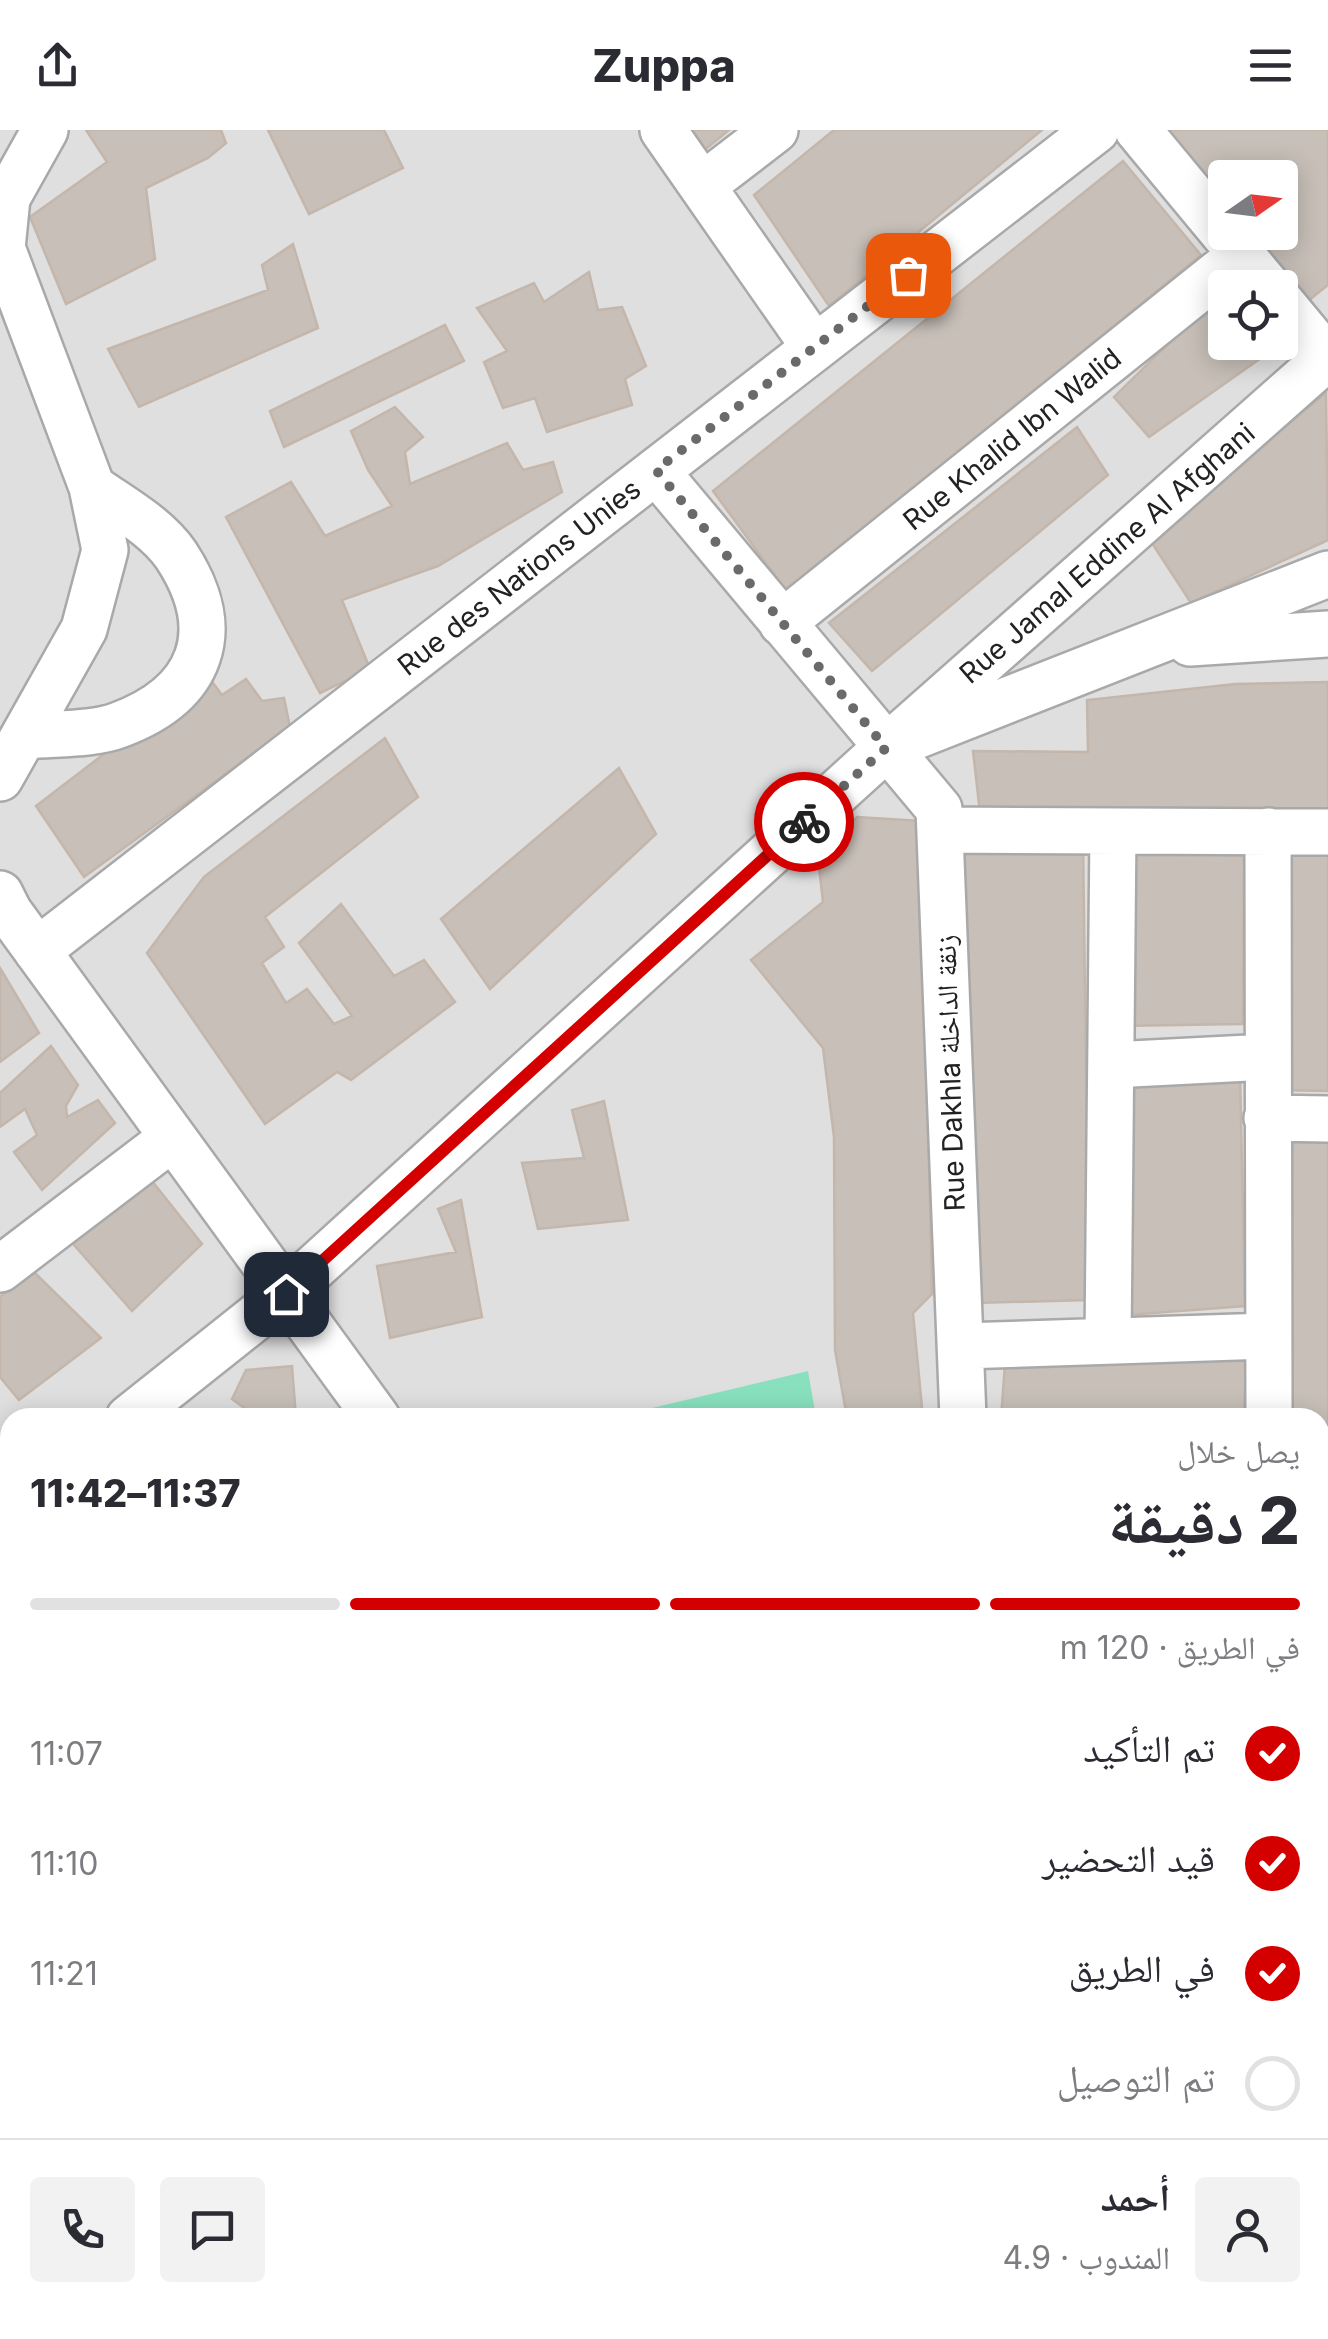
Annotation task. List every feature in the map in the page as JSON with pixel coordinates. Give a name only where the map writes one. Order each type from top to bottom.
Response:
[{"type":"street","points":[[0,778],[27,736],[88,613],[104,550],[92,487],[10,305],[2,248],[7,198],[45,130]]},
{"type":"street","points":[[662,130],[815,348]]},
{"type":"street","points":[[702,186],[775,130]]},
{"type":"street","name":"Rue des Nations Unies","points":[[37,951],[1096,130]]},
{"type":"street","points":[[1138,130],[1254,270]]},
{"type":"street","name":"Rue Khalid Ibn Walid","points":[[782,623],[1208,306]]},
{"type":"street","points":[[1298,322],[1328,358]]},
{"type":"street","name":"Rue Jamal Eddine Al Afghani","points":[[143,1408],[286,1294],[886,748],[1328,358]]},
{"type":"street","name":"Rue Dakhla زنقة الداخلة","points":[[656,470],[939,809],[963,1408]]},
{"type":"street","points":[[27,736],[116,727],[183,685],[200,658],[202,616],[176,555],[148,526],[92,487]]},
{"type":"street","points":[[886,748],[1328,574]]},
{"type":"street","points":[[1148,646],[1328,634]]},
{"type":"street","points":[[940,830],[1328,832]]},
{"type":"street","points":[[1108,1341],[1112,830]]},
{"type":"street","points":[[1268,831],[1269,1408]]},
{"type":"street","points":[[3,908],[370,1408]]},
{"type":"street","points":[[1112,1065],[1268,1058]]},
{"type":"street","points":[[1268,1118],[1328,1119]]},
{"type":"street","points":[[0,1269],[172,1138]]},
{"type":"street","points":[[961,1346],[1268,1336]]},
{"type":"shaded area","points":[[0,130],[1328,130],[1328,1408],[0,1408]]},
{"type":"green space","points":[[808,1371],[814,1408],[652,1408]]},
{"type":"building","points":[[86,130],[221,130],[226,143],[208,158],[146,188],[155,259],[66,304],[30,217],[107,162]]},
{"type":"building","points":[[268,130],[384,130],[403,168],[309,214]]},
{"type":"building","points":[[686,130],[729,130],[701,153]]},
{"type":"building","points":[[834,130],[1042,130],[829,306],[754,195]]},
{"type":"building","points":[[1151,130],[1328,130],[1328,285],[1298,309],[1298,270],[1266,270],[1250,250],[1298,250],[1298,160],[1208,160],[1208,199]]},
{"type":"building","points":[[1123,161],[1201,255],[788,593],[713,491]]},
{"type":"building","points":[[293,244],[318,328],[139,407],[108,349],[268,290],[262,265]]},
{"type":"building","points":[[589,272],[598,310],[622,307],[646,366],[625,379],[632,405],[547,432],[535,398],[503,408],[484,362],[507,351],[477,308],[534,283],[544,302]]},
{"type":"building","points":[[1208,305],[1208,360],[1258,360],[1149,437],[1114,397]]},
{"type":"building","points":[[445,325],[464,361],[284,447],[270,411]]},
{"type":"building","points":[[1326,393],[1328,540],[1191,603],[1148,537]]},
{"type":"building","points":[[395,407],[423,437],[405,452],[410,484],[507,443],[523,470],[553,462],[562,492],[438,566],[342,600],[370,669],[320,693],[226,517],[291,482],[325,536],[392,506],[368,470],[351,431]]},
{"type":"building","points":[[1077,427],[1108,475],[872,671],[829,623]]},
{"type":"building","points":[[207,675],[222,695],[246,679],[262,701],[284,698],[290,727],[84,877],[36,806]]},
{"type":"building","points":[[1328,682],[1328,817],[980,813],[973,751],[1088,752],[1087,700],[1235,684]]},
{"type":"building","points":[[385,738],[418,797],[265,917],[284,947],[262,963],[286,1003],[307,989],[334,1024],[352,1016],[299,943],[341,904],[394,976],[424,960],[455,1002],[351,1080],[337,1072],[265,1124],[147,953],[204,877]]},
{"type":"building","points":[[619,768],[656,834],[490,989],[441,919]]},
{"type":"building","points":[[857,817],[921,821],[932,1294],[913,1313],[922,1408],[845,1408],[835,1350],[834,1137],[823,1048],[751,960],[823,902],[818,858]]},
{"type":"building","points":[[1083,838],[1089,1300],[975,1303],[962,840]]},
{"type":"building","points":[[1120,845],[1244,846],[1243,1024],[1118,1026]]},
{"type":"building","points":[[1328,848],[1328,1091],[1270,1090],[1274,849]]},
{"type":"building","points":[[0,968],[39,1033],[0,1062]]},
{"type":"building","points":[[51,1046],[78,1085],[66,1106],[67,1117],[98,1100],[115,1123],[42,1190],[14,1152],[37,1135],[25,1109],[0,1127],[0,1093]]},
{"type":"building","points":[[1240,1072],[1245,1306],[1128,1315],[1123,1081]]},
{"type":"building","points":[[604,1101],[628,1220],[538,1229],[522,1163],[584,1158],[572,1110]]},
{"type":"building","points":[[1275,1141],[1328,1143],[1328,1408],[1283,1408]]},
{"type":"building","points":[[148,1176],[202,1244],[132,1311],[67,1237]]},
{"type":"building","points":[[461,1200],[482,1317],[390,1338],[377,1266],[456,1252],[438,1209]]},
{"type":"building","points":[[32,1270],[101,1338],[19,1400],[0,1377],[0,1297]]},
{"type":"building","points":[[1248,1347],[1244,1408],[1002,1408],[1006,1350]]},
{"type":"building","points":[[292,1366],[295,1408],[244,1408],[232,1399],[246,1370]]},
{"type":"way so far","points":[[804,822],[886,748],[656,470],[908,275]]},
{"type":"route","points":[[286,1294],[804,822]]}]
